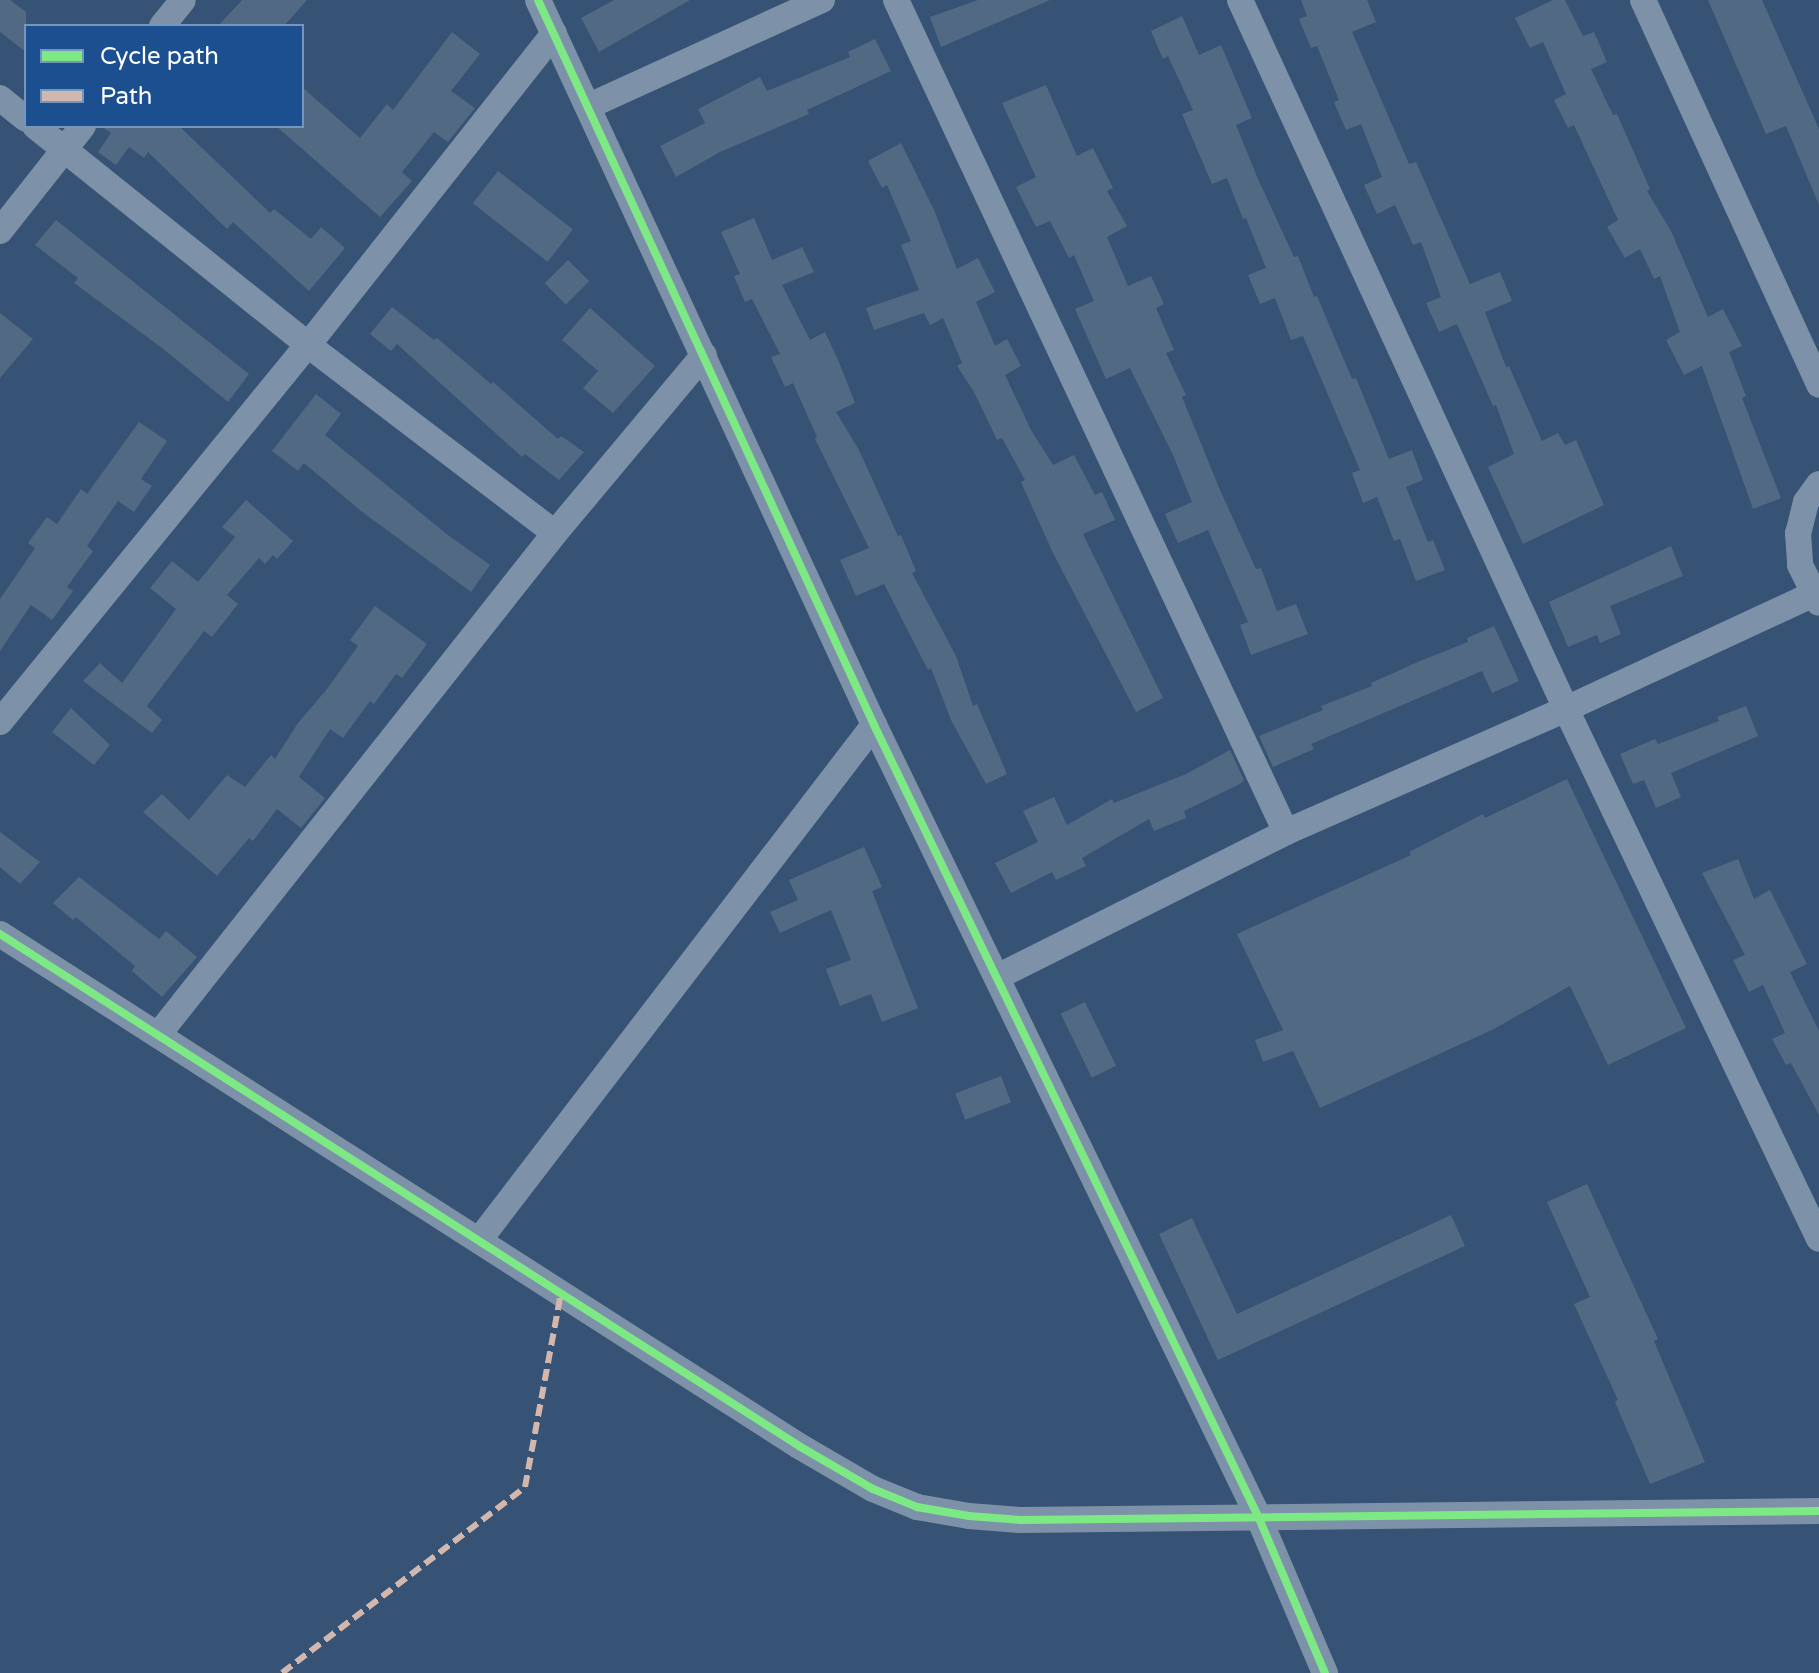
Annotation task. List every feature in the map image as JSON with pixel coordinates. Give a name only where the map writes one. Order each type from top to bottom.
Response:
[{"type":"street","points":[[164,24],[183,0]]},
{"type":"street","points":[[538,0],[874,725],[1258,1516],[1325,1673]]},
{"type":"street","points":[[589,106],[822,0]]},
{"type":"street","points":[[896,0],[1286,832]]},
{"type":"street","points":[[1240,0],[1566,709],[1819,1239]]},
{"type":"street","points":[[1643,0],[1819,385]]},
{"type":"street","points":[[0,722],[308,345],[554,34]]},
{"type":"street","points":[[0,98],[24,117]]},
{"type":"street","points":[[37,128],[308,345],[555,533]]},
{"type":"street","points":[[0,231],[81,128]]},
{"type":"street","points":[[158,1035],[555,533],[704,355]]},
{"type":"street","points":[[997,977],[1286,832],[1816,599],[1800,565],[1798,533],[1806,502],[1819,484]]},
{"type":"street","points":[[480,1239],[874,725]]},
{"type":"street","points":[[0,934],[799,1446],[873,1489],[917,1507],[969,1516],[1020,1520],[1819,1511]]},
{"type":"building","points":[[0,0],[10,0],[26,12],[24,50],[0,32]]},
{"type":"building","points":[[242,0],[307,0],[286,24],[220,24]]},
{"type":"building","points":[[614,0],[690,0],[599,52],[581,18]]},
{"type":"building","points":[[978,0],[1050,0],[941,47],[930,17]]},
{"type":"building","points":[[1301,0],[1367,0],[1376,22],[1352,32],[1409,164],[1416,162],[1470,284],[1500,272],[1512,301],[1485,312],[1506,367],[1509,366],[1542,441],[1558,433],[1565,445],[1576,440],[1604,505],[1523,544],[1488,467],[1514,454],[1496,405],[1493,406],[1457,324],[1439,332],[1426,303],[1441,297],[1421,242],[1413,245],[1395,205],[1377,214],[1364,185],[1382,177],[1361,124],[1346,130],[1334,102],[1339,100],[1317,46],[1311,48],[1299,19],[1307,16]]},
{"type":"building","points":[[1553,0],[1565,0],[1583,36],[1594,32],[1607,62],[1591,69],[1613,115],[1617,114],[1650,189],[1647,191],[1671,231],[1708,317],[1723,309],[1742,346],[1729,352],[1746,396],[1742,398],[1781,498],[1753,509],[1702,366],[1684,375],[1666,340],[1680,332],[1660,276],[1654,279],[1640,249],[1625,258],[1607,227],[1618,220],[1574,125],[1568,128],[1554,100],[1566,94],[1543,42],[1530,48],[1515,18]]},
{"type":"building","points":[[1708,0],[1762,0],[1819,129],[1819,205],[1786,126],[1766,134]]},
{"type":"building","points":[[1182,16],[1199,55],[1221,45],[1252,118],[1236,125],[1258,179],[1294,257],[1298,256],[1314,297],[1317,296],[1352,379],[1356,378],[1389,459],[1412,450],[1423,480],[1406,487],[1428,542],[1433,540],[1445,570],[1416,581],[1400,539],[1394,541],[1377,497],[1363,503],[1352,473],[1360,470],[1303,336],[1291,340],[1275,298],[1260,304],[1248,275],[1266,268],[1227,178],[1212,184],[1182,114],[1193,110],[1168,56],[1163,59],[1151,31]]},
{"type":"building","points":[[452,32],[480,54],[451,91],[475,108],[448,142],[434,132],[402,172],[412,181],[380,217],[278,128],[304,128],[304,89],[360,138],[387,104],[393,110]]},
{"type":"building","points":[[875,39],[891,71],[807,110],[809,114],[720,152],[676,177],[660,146],[705,123],[698,109],[760,77],[767,91],[850,57],[848,52]]},
{"type":"building","points":[[1046,85],[1077,156],[1093,148],[1113,188],[1107,191],[1127,226],[1107,237],[1128,286],[1151,276],[1164,304],[1156,308],[1174,350],[1166,353],[1186,395],[1182,397],[1220,490],[1256,569],[1261,568],[1277,611],[1296,604],[1308,634],[1251,655],[1240,625],[1248,622],[1208,530],[1178,543],[1165,514],[1192,502],[1173,455],[1130,368],[1106,379],[1075,309],[1094,301],[1074,255],[1069,258],[1050,221],[1036,227],[1016,187],[1036,177],[1002,103]]},
{"type":"building","points":[[104,128],[181,128],[270,213],[274,209],[311,239],[321,227],[345,248],[309,291],[233,222],[227,229],[148,152],[144,158],[129,147],[116,165],[98,152],[111,133]]},
{"type":"building","points":[[901,143],[934,210],[957,269],[978,258],[995,292],[976,302],[995,346],[1007,339],[1021,366],[1005,375],[1031,430],[1053,465],[1074,455],[1095,495],[1102,492],[1115,520],[1083,534],[1163,698],[1136,712],[1053,553],[1021,482],[1025,480],[1002,438],[997,440],[974,392],[957,366],[962,363],[943,318],[930,325],[924,313],[874,330],[866,308],[919,290],[901,245],[911,241],[887,185],[882,188],[868,161]]},
{"type":"building","points":[[498,171],[573,229],[548,262],[473,203]]},
{"type":"building","points":[[754,218],[772,260],[802,247],[814,272],[782,285],[810,340],[825,332],[839,362],[855,403],[836,412],[859,450],[898,536],[901,535],[916,571],[912,573],[956,656],[973,706],[977,704],[1007,774],[986,784],[951,720],[931,668],[928,670],[884,584],[856,596],[840,560],[869,548],[815,439],[817,437],[793,383],[785,387],[771,357],[780,354],[752,299],[745,302],[734,276],[740,274],[721,232]]},
{"type":"building","points":[[56,220],[249,374],[228,402],[74,283],[78,278],[35,245]]},
{"type":"building","points":[[568,260],[589,281],[566,305],[545,283]]},
{"type":"building","points":[[392,307],[434,340],[437,338],[491,384],[493,382],[558,439],[561,436],[584,452],[559,480],[525,454],[522,457],[397,344],[391,351],[370,334]]},
{"type":"building","points":[[590,308],[655,366],[613,413],[583,388],[598,371],[562,340]]},
{"type":"building","points":[[0,313],[33,339],[0,378]]},
{"type":"building","points":[[316,394],[341,414],[325,435],[448,535],[490,565],[471,592],[361,511],[304,463],[298,471],[272,451]]},
{"type":"building","points":[[139,422],[167,441],[141,479],[152,486],[134,512],[118,501],[87,546],[93,551],[67,587],[73,591],[52,620],[31,605],[0,651],[0,599],[35,548],[28,543],[47,517],[57,524],[81,489],[87,494]]},
{"type":"building","points":[[246,500],[293,541],[277,559],[273,555],[265,564],[259,558],[227,595],[238,604],[212,637],[204,631],[147,706],[162,720],[152,733],[83,681],[100,663],[122,683],[176,609],[150,588],[172,561],[198,582],[235,537],[222,527]]},
{"type":"building","points":[[1671,546],[1683,576],[1610,606],[1621,634],[1600,643],[1597,635],[1568,647],[1549,602]]},
{"type":"building","points":[[375,606],[427,644],[402,678],[396,674],[374,704],[370,701],[343,738],[330,729],[299,777],[325,798],[301,828],[277,809],[253,841],[249,838],[217,876],[143,812],[162,794],[189,820],[227,775],[245,787],[271,755],[275,759],[298,723],[358,646],[350,640]]},
{"type":"building","points":[[1494,626],[1519,681],[1492,693],[1482,671],[1311,744],[1314,749],[1273,767],[1259,736],[1323,710],[1321,706],[1468,642],[1467,638]]},
{"type":"building","points":[[1746,706],[1758,736],[1671,773],[1681,797],[1656,808],[1644,780],[1633,784],[1620,754],[1655,739],[1658,744],[1719,721],[1717,717]]},
{"type":"building","points":[[71,708],[110,745],[94,765],[52,732]]},
{"type":"building","points":[[1230,750],[1244,780],[1240,784],[1184,811],[1186,818],[1154,831],[1149,819],[1082,858],[1086,866],[1056,880],[1052,872],[1011,893],[995,863],[1038,842],[1023,811],[1054,797],[1067,825],[1112,799],[1114,803],[1186,774]]},
{"type":"building","points":[[1567,779],[1686,1028],[1608,1065],[1570,986],[1492,1030],[1320,1108],[1293,1051],[1263,1062],[1255,1040],[1283,1030],[1237,934],[1411,855],[1409,852],[1483,814],[1485,818]]},
{"type":"building","points":[[0,832],[40,862],[20,884],[0,867]]},
{"type":"building","points":[[864,847],[882,887],[872,891],[918,1008],[882,1022],[871,994],[840,1006],[826,969],[851,960],[831,910],[780,933],[770,912],[798,900],[789,880]]},
{"type":"building","points":[[1738,859],[1754,899],[1770,890],[1807,964],[1790,972],[1819,1031],[1819,1115],[1791,1063],[1786,1065],[1772,1039],[1785,1033],[1763,985],[1749,992],[1733,960],[1745,955],[1702,873]]},
{"type":"building","points":[[79,877],[159,939],[166,931],[197,957],[162,997],[132,971],[135,966],[76,917],[73,920],[53,903]]},
{"type":"building","points":[[1085,1002],[1116,1066],[1092,1078],[1061,1014]]},
{"type":"building","points":[[1001,1076],[1011,1102],[965,1120],[955,1094]]},
{"type":"building","points":[[1587,1184],[1658,1339],[1654,1341],[1705,1462],[1650,1484],[1615,1402],[1618,1400],[1574,1304],[1590,1297],[1547,1202]]},
{"type":"building","points":[[1451,1215],[1465,1246],[1218,1360],[1159,1234],[1192,1218],[1237,1314]]},
{"type":"marked path","points":[[282,1673],[525,1487],[561,1292]]},
{"type":"cycle path","points":[[538,0],[874,725],[1258,1516],[1325,1673]]},
{"type":"cycle path","points":[[0,934],[799,1446],[873,1489],[917,1507],[969,1516],[1020,1520],[1819,1511]]}]
